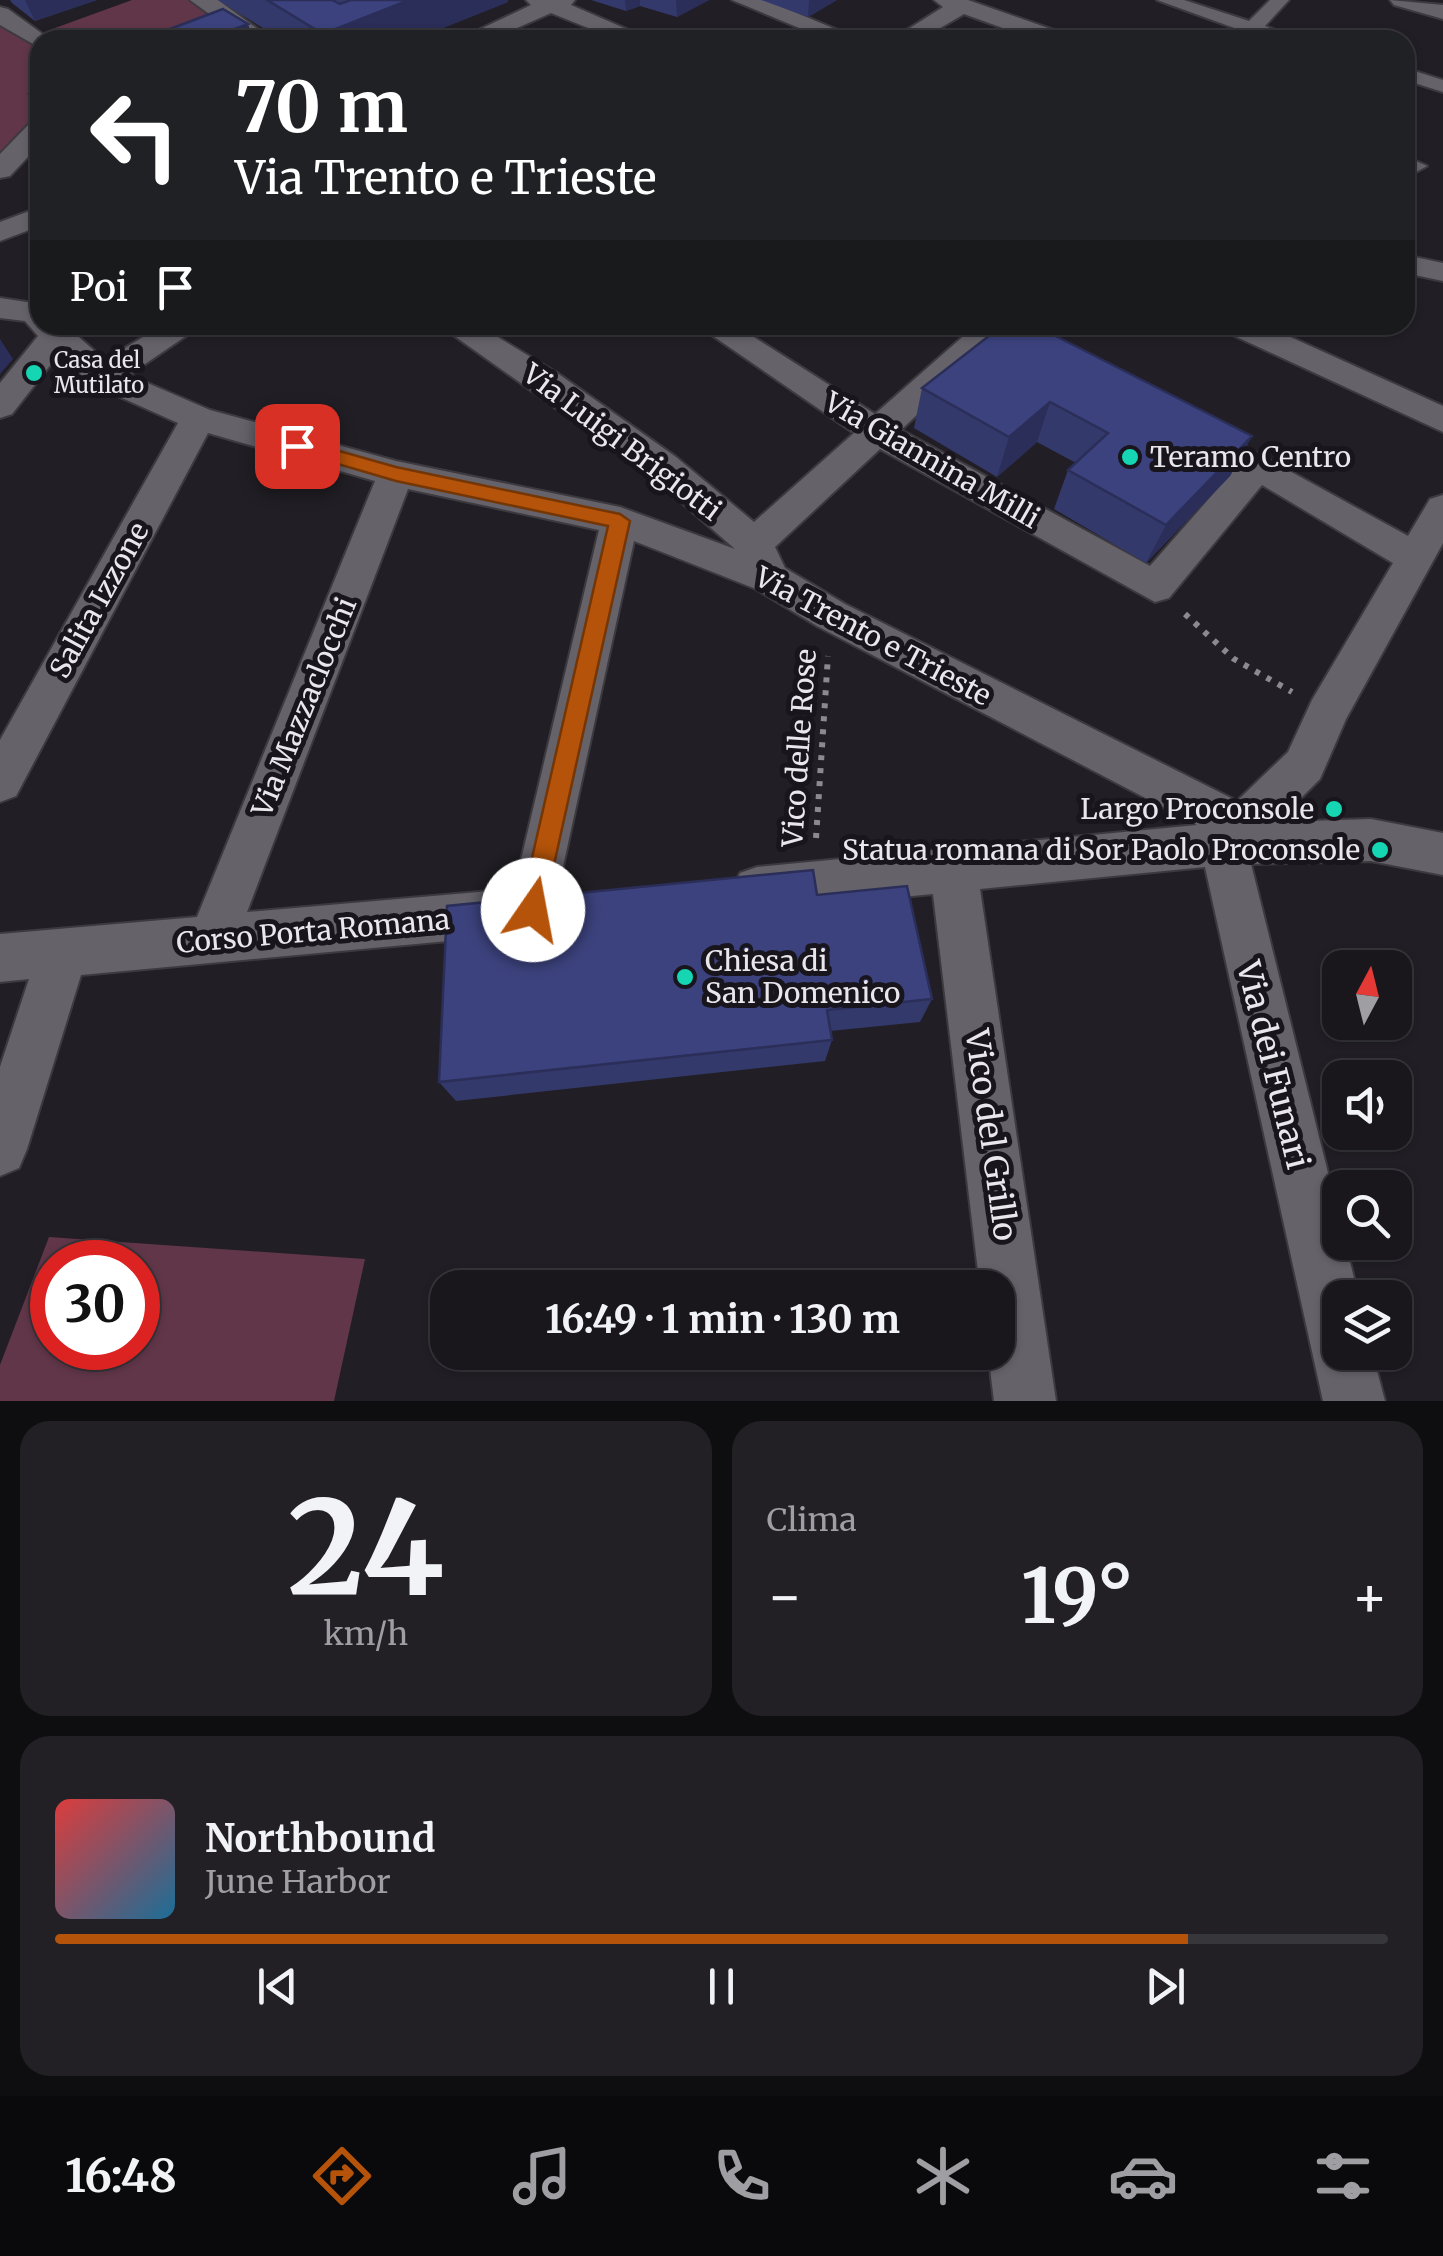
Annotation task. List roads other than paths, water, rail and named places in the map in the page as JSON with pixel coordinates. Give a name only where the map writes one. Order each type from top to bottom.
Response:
[{"type":"street","points":[[202,0],[245,30]]},
{"type":"street","points":[[744,0],[824,30]]},
{"type":"street","points":[[1166,0],[1237,30]]},
{"type":"street","points":[[1250,30],[1280,0]]},
{"type":"street","points":[[1402,0],[1443,12]]},
{"type":"street","points":[[491,30],[551,2],[617,30]]},
{"type":"street","points":[[918,30],[960,2],[1033,30]]},
{"type":"street","points":[[0,14],[30,34]]},
{"type":"street","points":[[1415,77],[1443,86]]},
{"type":"street","points":[[0,170],[30,138]]},
{"type":"street","points":[[1415,266],[1443,272]]},
{"type":"street","points":[[0,308],[30,319]]},
{"type":"street","points":[[0,406],[38,335]]},
{"type":"street","name":"Via Trento e Trieste","points":[[56,335],[103,376],[198,418],[396,474],[620,521],[762,561],[831,614],[1232,835]]},
{"type":"street","points":[[103,376],[170,335]]},
{"type":"street","name":"Via Luigi Brigiotti","points":[[471,335],[548,383],[663,466],[762,561]]},
{"type":"street","name":"Via Giannina Milli","points":[[728,335],[874,430],[1155,586],[1258,466]]},
{"type":"street","points":[[762,561],[874,430],[983,335]]},
{"type":"street","points":[[1009,335],[1029,346]]},
{"type":"street","points":[[1259,335],[1443,420]]},
{"type":"street","name":"Salita Izzone","points":[[0,782],[198,418]]},
{"type":"street","points":[[1206,438],[1414,557]]},
{"type":"street","name":"Via Mazzaclocchi","points":[[212,940],[396,474]]},
{"type":"street","points":[[1232,835],[1304,765],[1327,713],[1443,510]]},
{"type":"street","name":"Corso Porta Romana","points":[[0,958],[552,908],[620,521]]},
{"type":"street","points":[[720,892],[954,870],[1232,835],[1370,840],[1443,854]]},
{"type":"street","name":"Via dei Funari","points":[[1232,835],[1327,1280]]},
{"type":"street","name":"Vico del Grillo","points":[[954,870],[1025,1401]]},
{"type":"street","points":[[0,1149],[62,955]]},
{"type":"street","points":[[1346,1370],[1354,1401]]},
{"type":"place","name":"Casa del Mutilato","points":[[34,373]]},
{"type":"place","name":"Teramo Centro","points":[[1130,457]]},
{"type":"place","name":"Largo Proconsole","points":[[1334,809]]},
{"type":"place","name":"Statua romana di Sor Paolo Proconsole","points":[[1380,850]]},
{"type":"place","name":"Chiesa di San Domenico","points":[[685,977]]}]
